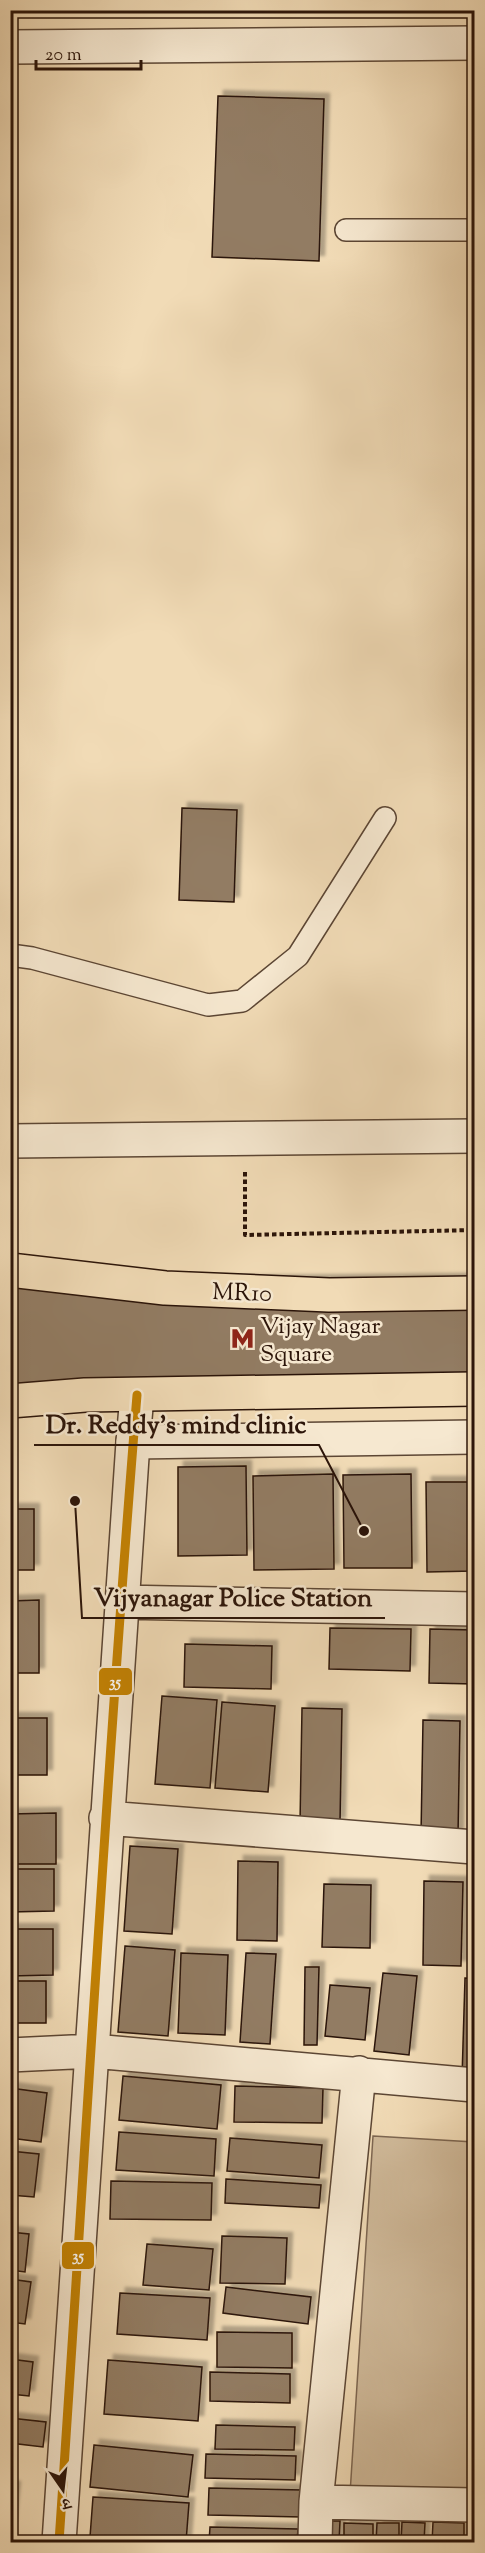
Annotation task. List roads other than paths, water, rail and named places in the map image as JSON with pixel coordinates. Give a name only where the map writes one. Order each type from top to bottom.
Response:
[{"type":"main road","name":"MR10","points":[[10,1270],[165,1288],[328,1295],[474,1293]]},
{"type":"main road","points":[[10,1401],[137,1395],[474,1389]]},
{"type":"street","points":[[10,46],[474,43]]},
{"type":"street","points":[[10,1141],[474,1136]]},
{"type":"street","points":[[59,2542],[93,2051],[106,1818],[137,1395]]},
{"type":"street","points":[[133,1442],[474,1437]]},
{"type":"street","points":[[122,1602],[474,1609]]},
{"type":"street","points":[[106,1818],[474,1846]]},
{"type":"street","points":[[10,2055],[93,2051],[474,2085]]},
{"type":"street","points":[[315,2542],[316,2502],[359,2073]]},
{"type":"street","points":[[316,2502],[474,2505]]},
{"type":"lane","points":[[346,230],[474,230]]},
{"type":"lane","points":[[10,955],[32,958],[208,1005],[242,1001],[297,956],[385,818]]},
{"type":"place","name":"Vijay Nagar Square","points":[[242,1339]]},
{"type":"place","name":"Vijyanagar Police Station","points":[[75,1501]]},
{"type":"place","name":"Dr. Reddy's mind clinic","points":[[364,1531]]}]
